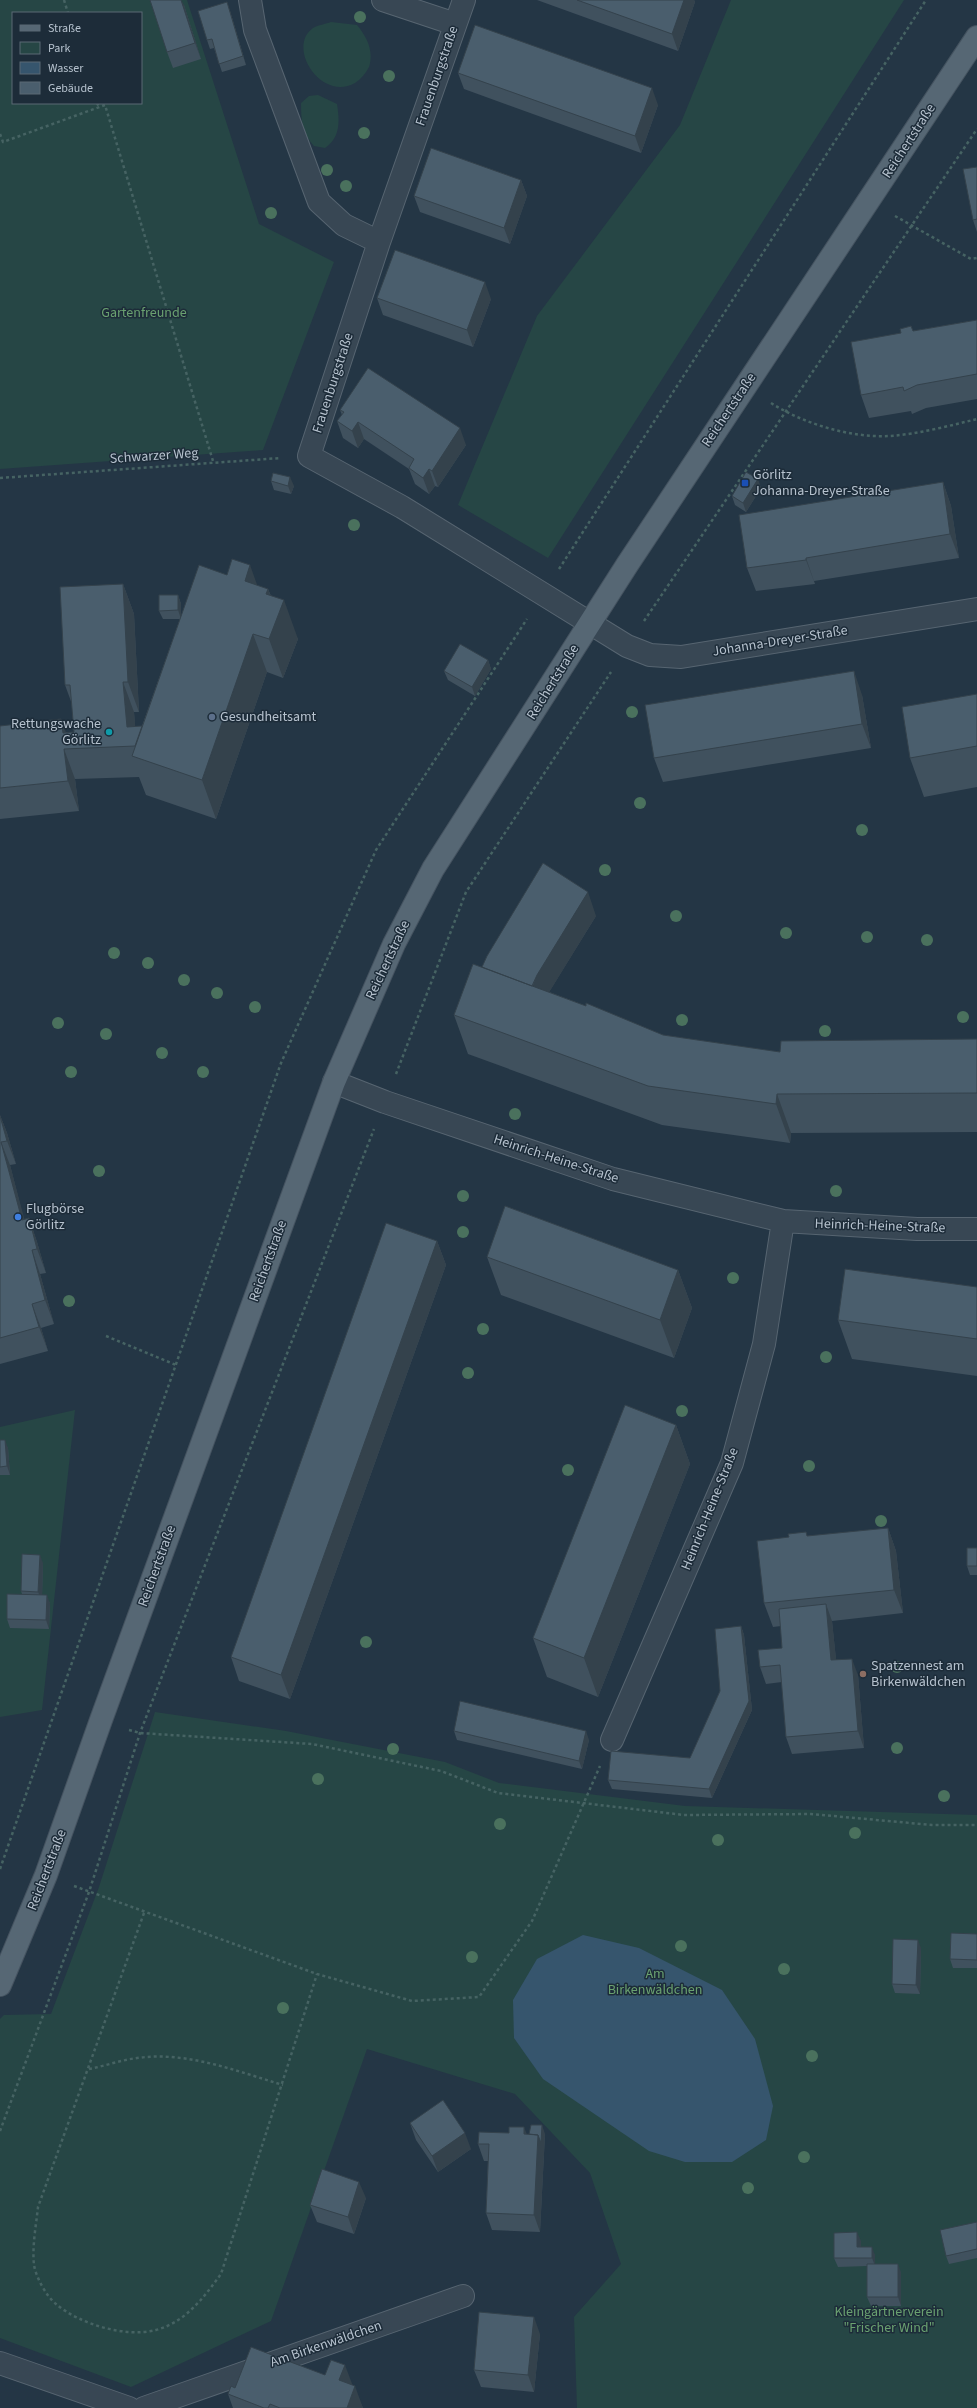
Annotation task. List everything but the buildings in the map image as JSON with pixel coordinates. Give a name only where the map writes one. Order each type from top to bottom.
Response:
[{"type":"main road","name":"Reichertstraße","points":[[0,1985],[46,1875],[101,1720],[334,1082],[394,944],[433,869],[590,624],[745,387],[870,202],[977,37]]},
{"type":"street","points":[[250,0],[255,30],[320,202],[344,225],[379,242]]},
{"type":"street","points":[[383,0],[455,24]]},
{"type":"street","name":"Frauenburgstraße","points":[[309,456],[379,242],[464,0]]},
{"type":"street","points":[[309,456],[402,507],[590,624]]},
{"type":"street","name":"Johanna-Dreyer-Straße","points":[[590,624],[628,646],[650,655],[681,657],[977,609]]},
{"type":"street","name":"Heinrich-Heine-Straße","points":[[334,1082],[385,1102],[613,1179],[783,1221],[917,1228],[977,1229]]},
{"type":"street","name":"Heinrich-Heine-Straße","points":[[612,1740],[732,1463],[764,1344],[783,1221]]},
{"type":"street","name":"Am Birkenwäldchen","points":[[144,2408],[463,2296]]},
{"type":"street","points":[[0,2363],[129,2408]]},
{"type":"path","points":[[64,0],[68,12]]},
{"type":"path","points":[[0,134],[3,142],[105,105],[213,462]]},
{"type":"path","points":[[870,202],[971,259],[977,258]]},
{"type":"path","points":[[745,387],[785,412],[841,431],[863,435],[890,436],[977,420]]},
{"type":"path","name":"Schwarzer Weg","points":[[0,478],[309,456]]},
{"type":"path","points":[[106,1336],[176,1365]]},
{"type":"path","points":[[101,1720],[140,1733],[312,1744],[441,1771],[498,1793],[684,1815],[811,1814],[932,1825],[977,1826]]},
{"type":"path","points":[[46,1875],[144,1913],[316,1974],[412,2001],[479,1998],[532,1921],[612,1740]]},
{"type":"path","points":[[144,1913],[89,2070],[38,2207],[34,2238],[34,2265],[44,2291],[55,2304],[98,2326],[120,2331],[141,2332],[157,2330],[173,2323],[197,2306],[221,2274],[283,2085],[316,1974]]},
{"type":"path","points":[[89,2070],[137,2058],[170,2056],[199,2060],[283,2085]]},
{"type":"green space","name":"Gartenfreunde","points":[[0,0],[187,0],[259,224],[334,262],[263,450],[0,469]]},
{"type":"green space","points":[[731,0],[904,0],[548,558],[458,505],[537,316],[680,125]]},
{"type":"green space","points":[[331,22],[357,25],[367,39],[371,55],[369,67],[365,74],[355,83],[342,87],[330,85],[320,79],[311,70],[305,59],[303,47],[306,37],[313,28]]},
{"type":"green space","points":[[318,95],[337,104],[338,111],[338,129],[334,139],[325,148],[314,146],[310,141],[305,131],[301,115],[301,103],[309,96]]},
{"type":"green space","points":[[75,1410],[42,1710],[0,1717],[0,1427]]},
{"type":"green space","name":"Am Birkenwäldchen","points":[[155,1712],[286,1731],[445,1762],[499,1783],[685,1806],[977,1815],[977,2408],[577,2408],[574,2317],[621,2264],[590,2173],[515,2094],[367,2049],[271,2321],[131,2387],[0,2338],[0,2019],[4,2015],[51,2014],[99,1887]]},
{"type":"water","points":[[583,1935],[639,1948],[722,1990],[755,2039],[773,2106],[766,2140],[732,2162],[685,2162],[649,2151],[543,2079],[514,2038],[513,2000],[537,1959]]},
{"type":"place","name":"Görlitz Johanna-Dreyer-Straße","points":[[745,483]]},
{"type":"place","name":"Gesundheitsamt","points":[[212,717]]},
{"type":"place","name":"Rettungswache Görlitz","points":[[109,732]]},
{"type":"place","name":"Flugbörse Görlitz","points":[[18,1217]]},
{"type":"place","name":"Spatzennest am Birkenwäldchen","points":[[863,1674]]},
{"type":"park label","name":"Kleingärtnerverein \"Frischer Wind\"","points":[[889,2320]]}]
